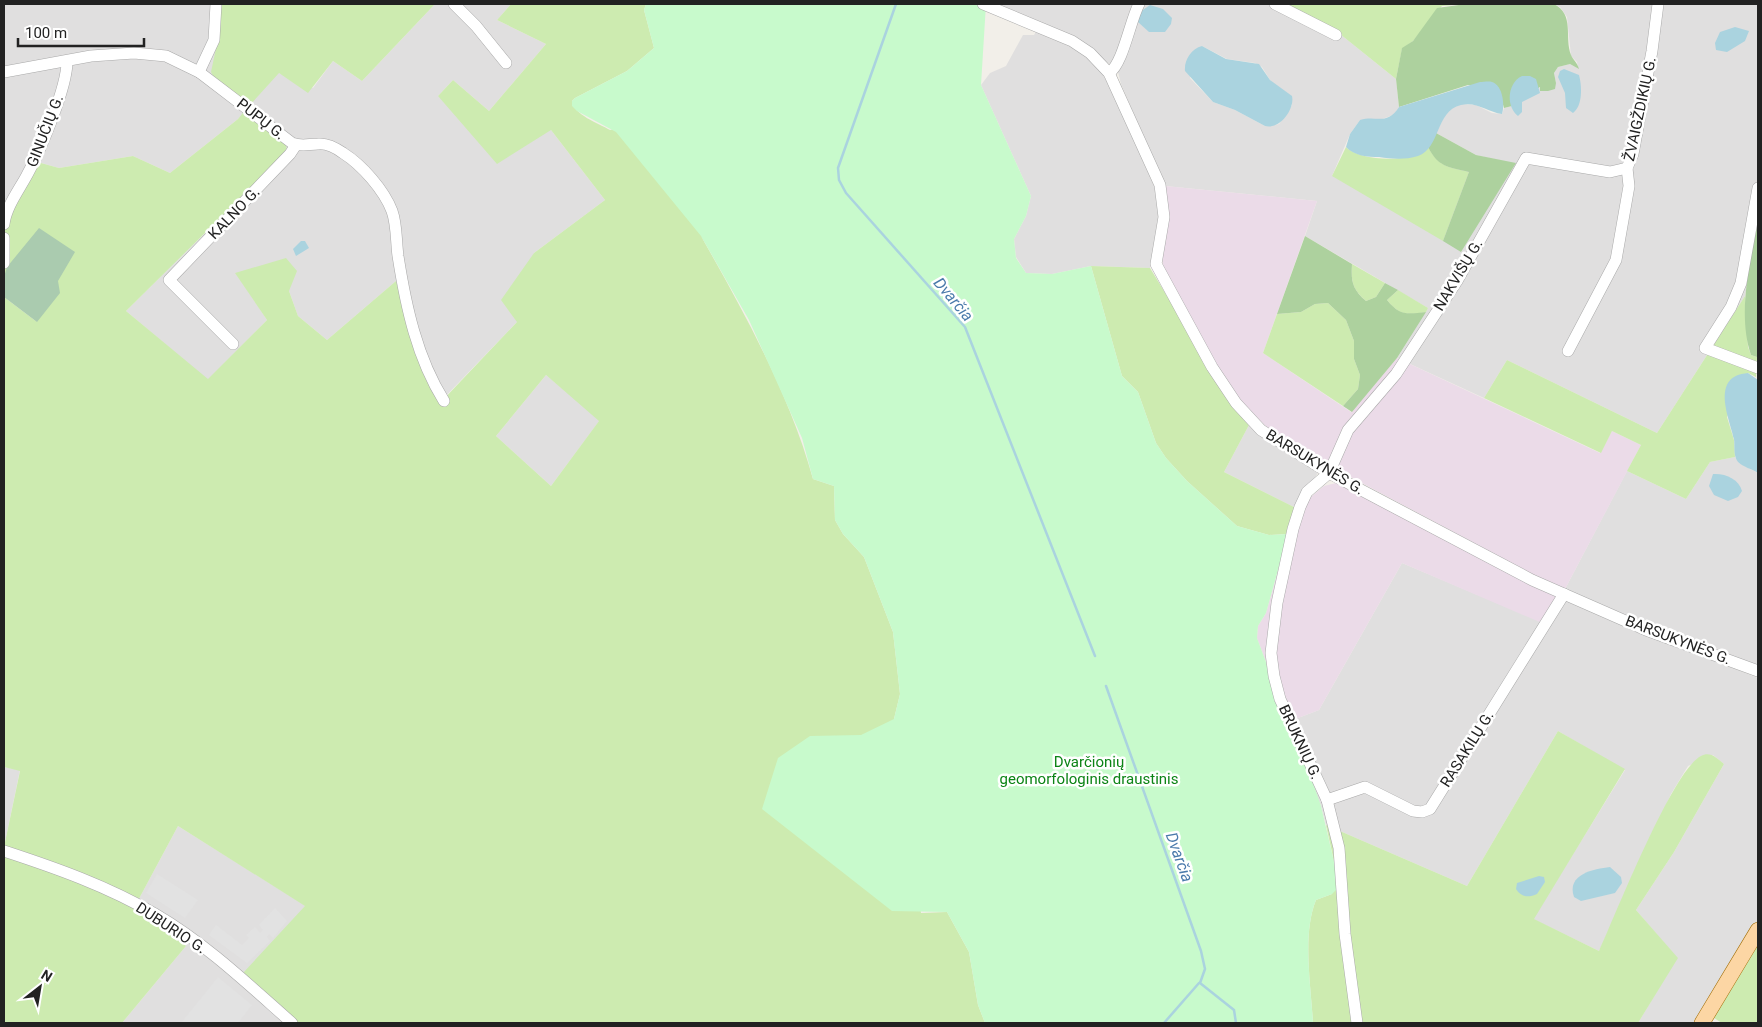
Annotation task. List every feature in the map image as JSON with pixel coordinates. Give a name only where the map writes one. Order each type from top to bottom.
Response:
[{"type":"main road","points":[[1702,1023],[1758,930]]},
{"type":"street","points":[[199,72],[214,40],[216,4]]},
{"type":"street","points":[[454,4],[476,26],[506,63]]},
{"type":"street","name":"BARSUKYNĖS G.","points":[[983,4],[1072,41],[1090,54],[1109,73],[1160,185],[1164,217],[1156,264],[1212,367],[1248,418],[1281,444],[1329,473],[1532,580],[1646,630],[1758,671]]},
{"type":"street","points":[[1109,73],[1119,61],[1128,27],[1139,4]]},
{"type":"street","points":[[1277,4],[1336,35]]},
{"type":"street","name":"ŽVAIGŽDIKIŲ G.","points":[[1568,351],[1616,260],[1630,186],[1627,168],[1633,154],[1652,51],[1658,4]]},
{"type":"street","name":"PUPŲ G.","points":[[4,72],[67,62],[91,56],[152,53],[178,60],[199,72],[296,144],[326,144],[342,152],[357,164],[385,198],[395,219],[398,256],[414,334],[430,379],[444,401]]},
{"type":"street","name":"GINUČIŲ G.","points":[[4,224],[8,210],[38,156],[53,114],[67,62]]},
{"type":"street","name":"KALNO G.","points":[[233,344],[169,280],[284,161],[296,144]]},
{"type":"street","name":"NAKVIŠŲ G.","points":[[1329,473],[1348,430],[1396,374],[1457,280],[1526,158],[1610,172],[1627,168]]},
{"type":"street","points":[[1758,188],[1741,283],[1731,307],[1705,348],[1758,368]]},
{"type":"street","points":[[4,238],[4,263]]},
{"type":"street","name":"BRUKNIŲ G.","points":[[1329,473],[1308,492],[1300,507],[1277,603],[1271,654],[1280,699],[1327,800],[1339,848],[1345,934],[1357,1023]]},
{"type":"street","name":"RASAKILŲ G.","points":[[1327,800],[1365,787],[1413,811],[1422,812],[1430,809],[1564,594]]},
{"type":"street","name":"DUBURIO G.","points":[[4,851],[97,885],[155,914],[188,936],[237,975],[292,1023]]},
{"type":"shaded area","points":[[4,4],[219,4],[279,73],[313,88],[333,61],[362,81],[435,4],[511,4],[497,20],[546,44],[489,111],[453,80],[438,96],[551,130],[605,200],[534,253],[517,322],[440,402],[396,281],[327,340],[298,316],[289,291],[236,273],[267,320],[208,380],[126,311],[287,152],[249,106],[238,119],[170,173],[133,156],[59,168],[30,160],[4,212]]},
{"type":"shaded area","points":[[994,4],[1134,4],[1114,64],[1110,64]]},
{"type":"shaded area","points":[[1142,4],[1268,4],[1340,34],[1396,79],[1399,107],[1394,115],[1379,120],[1360,120],[1350,134],[1332,176],[1516,164],[1476,155],[1436,133],[1445,115],[1452,108],[1462,104],[1476,105],[1492,113],[1502,114],[1504,108],[1512,106],[1510,97],[1556,83],[1554,73],[1558,67],[1570,64],[1578,68],[1577,62],[1571,56],[1567,17],[1560,7],[1554,4],[1758,4],[1758,221],[1745,296],[1657,433],[1507,360],[1484,398],[1397,358],[1428,308],[1305,236],[1317,201],[1165,186],[1121,84],[1118,72]],"holes":[[[1202,46],[1227,59],[1255,63],[1262,67],[1270,80],[1292,105],[1279,124],[1265,126],[1235,110],[1213,102],[1190,78]]]},
{"type":"shaded area","points":[[1038,28],[1072,45],[1099,68],[1116,98],[1157,193],[1159,225],[1150,268],[1091,266],[1052,274],[1026,273],[1016,257],[1014,239],[1026,216],[1031,196],[981,85],[990,73],[1006,66],[1023,35],[1034,35]]},
{"type":"shaded area","points":[[1165,186],[1317,201],[1263,353],[1351,412],[1397,358],[1600,453],[1612,431],[1641,445],[1564,591],[1287,443],[1242,403],[1205,349],[1164,269],[1161,253]]},
{"type":"shaded area","points":[[546,375],[600,420],[551,486],[496,436]]},
{"type":"shaded area","points":[[1258,418],[1269,429],[1324,463],[1296,508],[1224,472],[1249,425]]},
{"type":"shaded area","points":[[1735,457],[1739,463],[1758,473],[1758,668],[1564,591],[1627,471],[1686,499],[1710,462]]},
{"type":"shaded area","points":[[1336,483],[1559,598],[1542,623],[1402,563],[1319,710],[1285,723],[1274,697],[1266,662],[1257,638],[1258,626],[1266,613],[1288,534],[1306,501],[1324,486]]},
{"type":"shaded area","points":[[1402,563],[1542,622],[1559,598],[1758,678],[1758,920],[1697,1023],[1638,1023],[1677,958],[1636,910],[1674,852],[1724,764],[1713,755],[1688,766],[1671,794],[1599,951],[1533,919],[1625,770],[1558,731],[1467,886],[1326,825],[1321,806],[1285,723],[1319,710]]},
{"type":"shaded area","points":[[4,767],[20,770],[4,847]]},
{"type":"shaded area","points":[[178,826],[306,906],[296,1023],[122,1023],[186,946],[134,908]]},
{"type":"shaded area","points":[[157,874],[198,900],[185,918],[146,893]]},
{"type":"shaded area","points":[[275,908],[287,921],[273,938],[269,934],[267,937],[270,941],[247,963],[209,935],[216,925],[242,945],[249,938],[246,935],[255,927],[260,933],[263,930],[259,925]]},
{"type":"shaded area","points":[[218,977],[252,1005],[238,1023],[181,1023]]},
{"type":"green space","points":[[219,4],[435,4],[362,81],[333,61],[308,93],[279,73],[250,105],[286,145],[287,152],[126,311],[208,379],[267,320],[235,273],[286,258],[297,271],[289,291],[298,316],[327,340],[396,281],[424,372],[441,402],[517,322],[501,300],[534,253],[605,200],[551,130],[497,164],[438,96],[453,80],[489,111],[546,44],[497,20],[511,4],[646,4],[644,10],[654,48],[627,71],[575,98],[572,101],[574,106],[582,114],[610,130],[652,120],[1121,853],[701,236],[734,295],[779,385],[792,416],[813,479],[834,486],[835,520],[843,534],[864,557],[893,632],[900,694],[894,719],[921,913],[947,912],[969,952],[978,1005],[985,1023],[296,1023],[297,1021],[243,973],[305,906],[178,826],[134,908],[186,946],[122,1023],[4,1023],[4,847],[20,771],[4,767],[4,297],[37,322],[4,277],[4,212],[30,160],[59,168],[133,156],[170,173],[238,119],[249,105],[215,80],[211,72],[219,34]],"holes":[[[546,375],[599,421],[551,486],[496,436]]]},
{"type":"green space","name":"Dvarčionių geomorfologinis draustinis","points":[[646,4],[986,4],[981,85],[1031,196],[1026,216],[1014,239],[1016,258],[1026,273],[1052,274],[1091,266],[1122,376],[1138,392],[1156,443],[1166,458],[1187,481],[1237,526],[1269,535],[1288,534],[1266,613],[1258,626],[1257,638],[1266,662],[1274,697],[1311,777],[1321,806],[1335,866],[1336,890],[1332,894],[1316,900],[1309,928],[1308,960],[1313,1023],[985,1023],[978,1005],[969,952],[947,912],[892,911],[762,809],[778,758],[810,736],[861,735],[894,719],[900,694],[893,632],[864,557],[843,534],[835,520],[834,486],[813,479],[802,438],[749,320],[701,236],[616,132],[577,111],[572,106],[572,101],[575,98],[627,71],[654,48],[644,10]]},
{"type":"green space","points":[[1284,4],[1466,4],[1442,6],[1413,41],[1402,49],[1396,79],[1340,34]]},
{"type":"green space","points":[[1466,4],[1554,4],[1565,14],[1569,48],[1579,69],[1570,64],[1558,67],[1554,73],[1555,89],[1540,91],[1540,87],[1512,106],[1504,108],[1498,87],[1468,85],[1399,107],[1396,79],[1402,48],[1413,41],[1437,8]]},
{"type":"green space","points":[[1436,133],[1476,155],[1516,163],[1461,252],[1443,241],[1469,172],[1449,167],[1436,159],[1428,147]]},
{"type":"green space","points":[[1346,147],[1363,156],[1388,159],[1412,156],[1428,147],[1440,162],[1455,169],[1469,172],[1443,241],[1332,176]]},
{"type":"green space","points":[[1758,221],[1757,357],[1751,355],[1747,339],[1745,305],[1746,288]]},
{"type":"green space","points":[[39,228],[75,252],[58,281],[60,293],[37,322],[4,297],[4,277],[7,267]]},
{"type":"green space","points":[[1305,236],[1352,264],[1353,284],[1366,301],[1376,297],[1385,283],[1398,290],[1387,300],[1396,309],[1404,313],[1426,312],[1397,358],[1352,412],[1343,406],[1358,389],[1360,375],[1354,359],[1354,341],[1346,320],[1328,303],[1315,304],[1301,312],[1277,314]]},
{"type":"green space","points":[[1352,264],[1385,283],[1376,297],[1366,301],[1355,289],[1352,280]]},
{"type":"green space","points":[[1091,266],[1150,268],[1236,410],[1249,425],[1224,472],[1296,508],[1288,534],[1269,535],[1237,526],[1187,481],[1166,458],[1156,443],[1138,392],[1122,376]]},
{"type":"green space","points":[[1398,290],[1428,308],[1426,312],[1409,314],[1396,309],[1387,300]]},
{"type":"green space","points":[[1745,296],[1748,347],[1751,355],[1757,357],[1756,377],[1748,373],[1727,417],[1734,440],[1735,457],[1710,462],[1686,499],[1627,471],[1641,445],[1612,431],[1601,453],[1484,398],[1507,360],[1657,433]]},
{"type":"green space","points":[[1328,303],[1346,320],[1354,341],[1354,359],[1360,375],[1358,389],[1343,406],[1263,353],[1277,314],[1301,312],[1315,304]]},
{"type":"green space","points":[[1558,731],[1625,769],[1534,919],[1599,951],[1645,845],[1675,788],[1689,767],[1701,756],[1707,754],[1724,764],[1674,852],[1636,910],[1678,958],[1638,1023],[1313,1023],[1308,960],[1309,928],[1316,900],[1332,894],[1335,866],[1326,825],[1467,886]]},
{"type":"green space","points":[[1758,945],[1758,1023],[1722,1023],[1714,1018]]},
{"type":"water","points":[[1150,5],[1163,9],[1172,18],[1171,24],[1165,32],[1149,32],[1138,22],[1140,12]]},
{"type":"water","points":[[1735,27],[1749,31],[1745,41],[1727,52],[1716,50],[1715,43],[1720,32]]},
{"type":"water","points":[[1202,46],[1226,59],[1259,64],[1270,80],[1292,96],[1289,112],[1281,122],[1276,125],[1265,126],[1235,110],[1213,102],[1185,71],[1189,56],[1198,47]]},
{"type":"water","points":[[1564,69],[1579,75],[1580,101],[1579,106],[1573,113],[1566,108],[1565,93],[1558,77],[1560,71]]},
{"type":"water","points":[[1522,76],[1530,76],[1536,79],[1540,93],[1522,102],[1522,112],[1518,116],[1511,106],[1510,94],[1514,83]]},
{"type":"water","points":[[1480,82],[1492,82],[1499,87],[1503,101],[1502,114],[1472,104],[1461,105],[1453,109],[1442,122],[1431,146],[1418,156],[1398,159],[1366,156],[1357,154],[1346,147],[1350,134],[1360,120],[1386,118],[1395,113],[1399,107]]},
{"type":"water","points":[[301,241],[305,241],[309,248],[296,256],[293,249]]},
{"type":"water","points":[[1748,373],[1758,380],[1758,473],[1736,460],[1734,439],[1725,399],[1729,381],[1736,376]]},
{"type":"water","points":[[1713,474],[1727,476],[1735,480],[1742,491],[1738,497],[1728,501],[1714,495],[1709,486]]},
{"type":"water","points":[[1610,867],[1621,877],[1622,883],[1615,893],[1581,901],[1574,897],[1574,883],[1578,878],[1589,871]]},
{"type":"water","points":[[1539,876],[1544,877],[1545,882],[1537,894],[1525,896],[1516,889],[1517,883]]},
{"type":"waterway","name":"Dvarčia","points":[[896,4],[838,168],[839,180],[846,193],[965,327],[1095,656]]},
{"type":"waterway","name":"Dvarčia","points":[[1106,686],[1201,951],[1205,969],[1200,983],[1234,1010],[1236,1023]]},
{"type":"waterway","points":[[1164,1023],[1199,983]]}]
